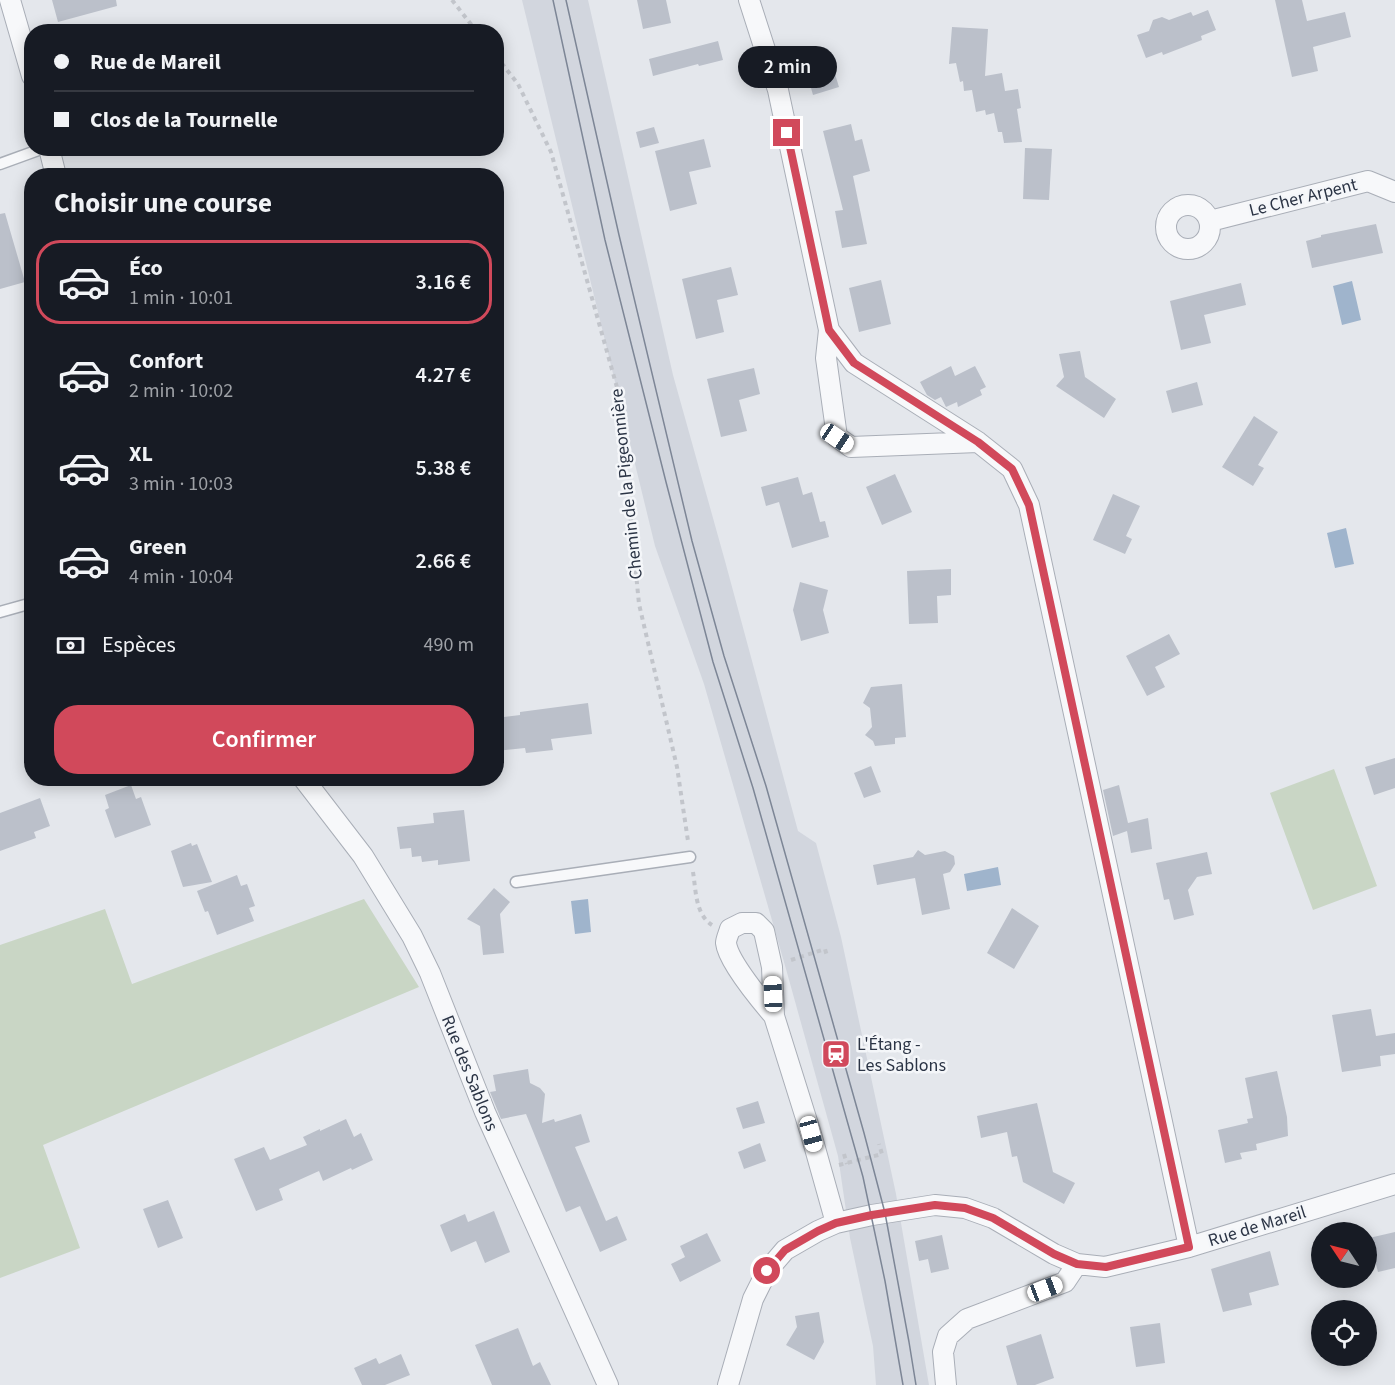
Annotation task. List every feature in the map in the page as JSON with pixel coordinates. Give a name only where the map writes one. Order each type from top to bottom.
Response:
[{"type":"street","points":[[10,0],[24,48]]},
{"type":"street","points":[[749,0],[778,90],[829,330],[826,358],[837,438],[851,447],[978,442]]},
{"type":"street","name":"Le Cher Arpent","points":[[1210,221],[1368,181],[1395,192]]},
{"type":"street","points":[[829,330],[854,363],[978,442],[1012,469],[1029,505],[1189,1247]]},
{"type":"street","name":"Rue des Sablons","points":[[309,786],[363,856],[412,936],[430,973],[485,1112],[608,1385]]},
{"type":"street","points":[[774,1016],[747,982],[730,954],[726,942],[730,929],[742,923],[756,923],[764,930],[773,972],[774,1016],[836,1223]]},
{"type":"street","name":"Rue de Mareil","points":[[728,1385],[753,1299],[767,1271],[785,1250],[836,1223],[935,1205],[965,1208],[993,1218],[1054,1254],[1077,1264],[1106,1267],[1189,1247],[1395,1184]]},
{"type":"street","points":[[946,1385],[943,1352],[948,1336],[967,1319],[1065,1282],[1077,1264]]},
{"type":"lane","points":[[0,164],[24,155]]},
{"type":"lane","points":[[0,612],[24,605]]},
{"type":"lane","points":[[516,882],[690,857]]},
{"type":"path","points":[[452,0],[471,24]]},
{"type":"path","name":"Chemin de la Pigeonnière","points":[[504,66],[518,84],[551,152],[618,391],[639,604],[677,767],[700,913],[705,921],[728,936]]},
{"type":"path","points":[[792,967],[790,960],[825,949],[827,956]]},
{"type":"path","points":[[821,1169],[882,1154],[879,1144]]},
{"type":"path","points":[[844,1154],[847,1164]]},
{"type":"shaded area","points":[[522,0],[588,0],[673,375],[798,831],[816,843],[841,937],[896,1194],[929,1385],[876,1385],[873,1346],[850,1238],[838,1156],[704,684],[655,546]]},
{"type":"green space","points":[[1334,769],[1377,886],[1313,910],[1270,793]]},
{"type":"green space","points":[[364,899],[419,987],[43,1145],[80,1248],[0,1278],[0,945],[105,909],[132,984]]},
{"type":"water","points":[[1352,281],[1361,320],[1342,325],[1333,286]]},
{"type":"water","points":[[1346,528],[1354,564],[1335,568],[1327,533]]},
{"type":"water","points":[[998,867],[1001,885],[967,891],[964,874]]},
{"type":"water","points":[[588,899],[591,932],[575,934],[571,901]]},
{"type":"building","points":[[52,0],[116,0],[117,6],[58,22]]},
{"type":"building","points":[[637,0],[666,0],[671,23],[643,29]]},
{"type":"building","points":[[1275,0],[1302,0],[1307,21],[1345,12],[1351,37],[1313,47],[1318,71],[1292,77]]},
{"type":"building","points":[[1208,10],[1216,30],[1201,36],[1202,40],[1163,55],[1162,52],[1146,58],[1137,35],[1149,31],[1153,20],[1162,17],[1169,20],[1191,12],[1193,16]]},
{"type":"building","points":[[952,27],[988,29],[985,76],[1002,73],[1005,91],[1018,89],[1021,108],[1017,109],[1022,142],[1004,143],[1002,132],[998,132],[994,113],[986,115],[985,110],[976,112],[972,90],[964,91],[956,63],[949,64]]},
{"type":"building","points":[[718,41],[723,60],[653,76],[649,59]]},
{"type":"building","points":[[827,48],[839,87],[813,95],[802,56]]},
{"type":"building","points":[[851,124],[855,141],[862,139],[870,171],[853,176],[867,244],[842,248],[835,211],[843,210],[823,131]]},
{"type":"building","points":[[654,127],[659,143],[640,148],[636,132]]},
{"type":"building","points":[[704,139],[711,167],[689,172],[697,204],[670,211],[655,151]]},
{"type":"building","points":[[1025,148],[1052,149],[1049,200],[1023,199]]},
{"type":"building","points":[[5,213],[24,282],[0,289],[0,214]]},
{"type":"building","points":[[1376,224],[1383,253],[1312,268],[1306,241],[1321,237],[1321,235]]},
{"type":"building","points":[[731,267],[738,295],[717,300],[724,332],[696,339],[682,279]]},
{"type":"building","points":[[881,280],[891,324],[859,332],[849,288]]},
{"type":"building","points":[[1241,283],[1246,305],[1204,315],[1211,343],[1181,350],[1170,301]]},
{"type":"building","points":[[1080,351],[1085,377],[1116,399],[1104,418],[1056,386],[1064,377],[1059,354]]},
{"type":"building","points":[[951,366],[955,376],[975,366],[986,387],[980,390],[982,395],[958,407],[957,402],[946,407],[941,397],[935,400],[927,395],[920,382]]},
{"type":"building","points":[[754,368],[760,394],[739,400],[747,431],[721,437],[707,379]]},
{"type":"building","points":[[1197,382],[1203,405],[1172,413],[1166,391]]},
{"type":"building","points":[[1254,416],[1278,432],[1258,465],[1264,468],[1253,486],[1222,467]]},
{"type":"building","points":[[895,474],[912,512],[882,525],[866,487]]},
{"type":"building","points":[[798,477],[803,495],[812,492],[820,522],[825,521],[829,537],[792,548],[779,502],[766,506],[761,487]]},
{"type":"building","points":[[1113,494],[1140,506],[1126,536],[1132,539],[1125,554],[1093,540]]},
{"type":"building","points":[[951,569],[951,595],[937,596],[938,623],[909,624],[907,571]]},
{"type":"building","points":[[800,582],[828,590],[823,610],[829,633],[801,641],[793,610]]},
{"type":"building","points":[[1169,634],[1180,654],[1155,667],[1165,687],[1147,696],[1126,656]]},
{"type":"building","points":[[902,684],[906,737],[895,738],[895,744],[875,746],[873,741],[865,735],[872,727],[870,708],[863,703],[871,687]]},
{"type":"building","points":[[588,703],[592,734],[551,739],[553,750],[526,753],[525,748],[504,750],[504,717],[520,715],[520,712]]},
{"type":"building","points":[[1395,758],[1395,788],[1374,795],[1365,767]]},
{"type":"building","points":[[871,766],[881,792],[864,798],[854,773]]},
{"type":"building","points":[[1119,785],[1128,823],[1148,818],[1152,849],[1131,853],[1127,831],[1113,836],[1103,790]]},
{"type":"building","points":[[131,786],[136,799],[141,797],[151,825],[115,838],[105,810],[109,808],[105,795]]},
{"type":"building","points":[[40,798],[50,826],[34,832],[36,838],[0,851],[0,813]]},
{"type":"building","points":[[464,810],[470,861],[438,865],[438,860],[422,862],[421,856],[412,857],[411,848],[400,849],[397,827],[434,823],[433,813]]},
{"type":"building","points":[[191,843],[192,846],[197,844],[212,882],[183,887],[171,851]]},
{"type":"building","points":[[918,850],[925,855],[945,851],[954,856],[955,864],[950,872],[943,874],[950,909],[922,915],[915,878],[877,885],[873,865],[913,857]]},
{"type":"building","points":[[1207,852],[1212,874],[1197,877],[1188,890],[1194,915],[1174,920],[1169,899],[1164,900],[1156,863]]},
{"type":"building","points":[[237,875],[241,886],[247,884],[255,906],[249,908],[254,921],[217,935],[197,891]]},
{"type":"building","points":[[494,888],[510,902],[500,914],[504,953],[483,955],[480,926],[467,919]]},
{"type":"building","points":[[1012,908],[1039,926],[1014,969],[987,953]]},
{"type":"building","points":[[1371,1009],[1376,1036],[1395,1033],[1395,1054],[1380,1056],[1381,1066],[1342,1072],[1332,1015]]},
{"type":"building","points":[[528,1069],[530,1083],[540,1088],[545,1094],[542,1123],[554,1119],[555,1122],[581,1114],[590,1142],[575,1147],[606,1221],[617,1216],[627,1240],[600,1252],[580,1206],[566,1212],[526,1114],[501,1119],[490,1092],[496,1091],[493,1075]]},
{"type":"building","points":[[1277,1071],[1287,1117],[1288,1136],[1256,1144],[1257,1150],[1240,1153],[1242,1159],[1225,1163],[1218,1130],[1248,1123],[1247,1119],[1253,1118],[1245,1078]]},
{"type":"building","points":[[758,1101],[765,1123],[743,1129],[736,1108]]},
{"type":"building","points":[[1037,1103],[1053,1172],[1075,1183],[1064,1204],[1023,1182],[1017,1156],[1012,1157],[1007,1132],[981,1138],[977,1116]]},
{"type":"building","points":[[346,1119],[354,1137],[361,1133],[373,1160],[323,1181],[319,1171],[279,1189],[283,1200],[256,1211],[234,1159],[264,1147],[270,1160],[307,1145],[303,1137]]},
{"type":"building","points":[[760,1143],[766,1161],[744,1169],[738,1152]]},
{"type":"building","points":[[168,1200],[183,1238],[158,1248],[143,1209]]},
{"type":"building","points":[[494,1211],[510,1252],[485,1263],[476,1241],[451,1252],[440,1225],[465,1214],[468,1222]]},
{"type":"building","points":[[1395,1232],[1395,1268],[1378,1272],[1377,1236]]},
{"type":"building","points":[[707,1233],[721,1261],[680,1282],[671,1264],[685,1257],[680,1246]]},
{"type":"building","points":[[942,1235],[949,1269],[931,1273],[928,1259],[919,1261],[915,1241]]},
{"type":"building","points":[[1270,1251],[1279,1285],[1249,1293],[1252,1305],[1223,1312],[1211,1269]]},
{"type":"building","points":[[819,1312],[824,1342],[814,1360],[786,1345],[797,1327],[795,1316]]},
{"type":"building","points":[[1160,1323],[1165,1363],[1136,1367],[1130,1327]]},
{"type":"building","points":[[518,1328],[533,1366],[540,1362],[551,1385],[492,1385],[475,1345]]},
{"type":"building","points":[[1041,1334],[1054,1378],[1035,1385],[1017,1385],[1006,1346]]},
{"type":"building","points":[[401,1354],[410,1375],[385,1385],[362,1385],[354,1368],[376,1358],[379,1364]]},
{"type":"tram line","points":[[553,0],[605,240],[713,662],[753,788],[863,1177],[885,1281],[903,1385]]},
{"type":"tram line","points":[[566,0],[692,541],[724,656],[766,786],[885,1213],[916,1385]]},
{"type":"place","name":"L'Étang - Les Sablons","points":[[836,1054]]},
{"type":"route","points":[[767,1271],[785,1250],[836,1223],[935,1205],[965,1208],[993,1218],[1054,1254],[1077,1264],[1106,1267],[1189,1247],[1029,505],[1012,469],[978,442],[854,363],[829,330],[787,133]]}]
